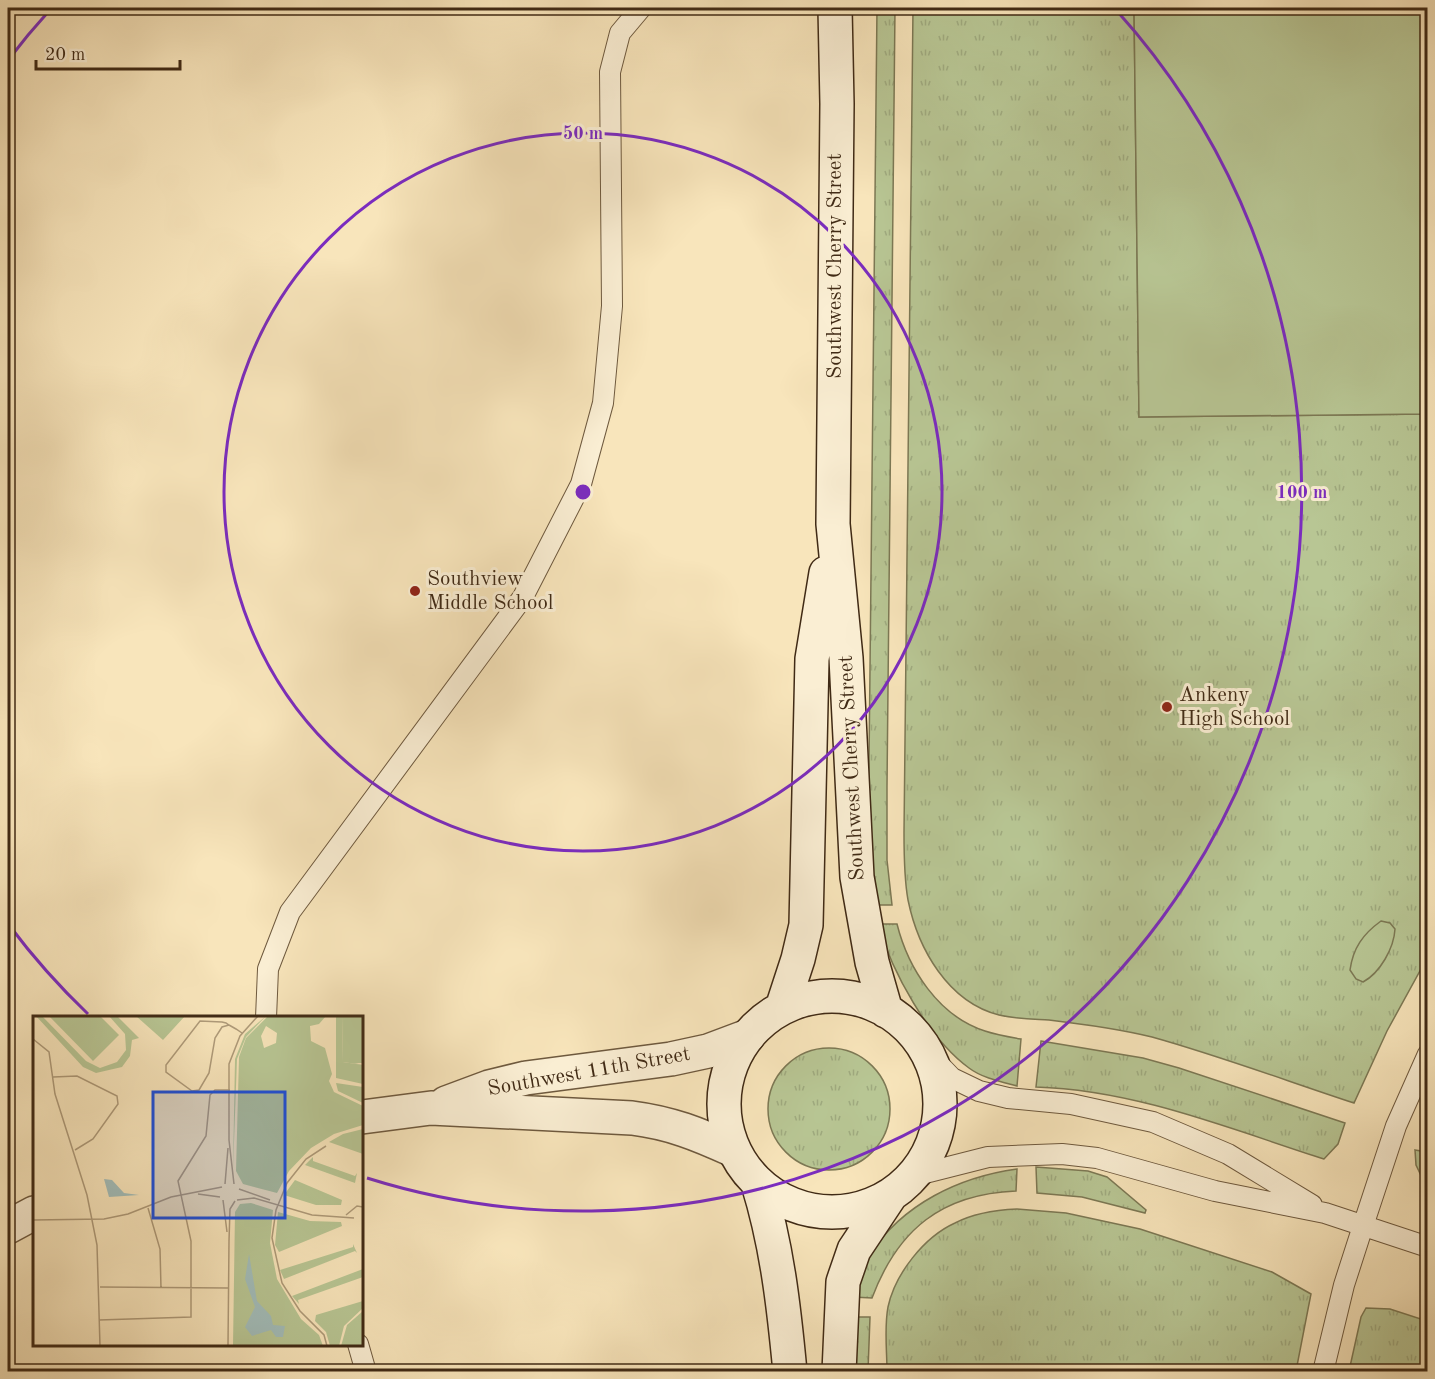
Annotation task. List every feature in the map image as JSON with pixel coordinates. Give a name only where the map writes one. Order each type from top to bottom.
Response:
[{"type":"street","name":"Southwest Cherry Street","points":[[836,8],[833,524],[846,658],[857,877],[872,962],[886,1011]]},
{"type":"street","name":"Southwest Cherry Street","points":[[782,1008],[798,960],[806,925],[812,659],[833,524]]},
{"type":"street","points":[[839,1371],[843,1282],[854,1250],[931,1148],[940,1116],[939,1083],[927,1052],[909,1028],[886,1011],[852,998],[816,998],[782,1008],[760,1023],[748,1036],[732,1062],[724,1091],[724,1121],[733,1149],[744,1168],[758,1184],[787,1203],[822,1213],[858,1209],[902,1186]]},
{"type":"street","name":"Southwest 11th Street","points":[[431,1108],[489,1087],[526,1078],[671,1059],[708,1050],[748,1036]]},
{"type":"street","name":"Southwest 11th Street","points":[[363,1117],[431,1108],[622,1118],[662,1122],[733,1149]]},
{"type":"street","points":[[758,1184],[770,1223],[778,1268],[790,1371]]},
{"type":"street","points":[[8,1227],[33,1214]]},
{"type":"lane","points":[[266,1016],[268,969],[290,912],[523,597],[581,484],[603,403],[612,306],[610,72],[620,33],[641,8]]},
{"type":"lane","points":[[927,1052],[952,1078],[979,1091],[1008,1098],[1071,1104],[1153,1122],[1227,1154],[1325,1213]]},
{"type":"lane","points":[[1323,1371],[1344,1285],[1396,1126],[1428,1054]]},
{"type":"lane","points":[[902,1186],[988,1157],[1062,1154],[1096,1158],[1215,1191],[1325,1213],[1428,1247]]},
{"type":"lane","points":[[359,1346],[366,1371]]},
{"type":"green space","points":[[877,8],[895,8],[887,786],[887,860],[892,905],[873,905],[868,858]]},
{"type":"green space","name":"Ankeny High School","points":[[913,8],[1134,8],[1139,417],[1427,414],[1427,958],[1387,1031],[1354,1103],[1152,1037],[1088,1025],[999,1015],[981,1008],[950,986],[938,971],[919,937],[908,900],[904,850]]},
{"type":"green space","points":[[1134,8],[1427,8],[1427,414],[1139,417]]},
{"type":"green space","points":[[1381,921],[1390,923],[1395,929],[1392,944],[1375,973],[1363,982],[1356,979],[1350,970],[1356,948],[1364,936]]},
{"type":"green space","points":[[878,924],[897,924],[917,973],[939,1002],[953,1014],[985,1031],[1021,1039],[1017,1086],[974,1071],[939,1040],[902,983]]},
{"type":"green space","points":[[1041,1041],[1143,1058],[1345,1123],[1338,1144],[1324,1159],[1146,1103],[1110,1095],[1036,1087]]},
{"type":"green space","points":[[829,1048],[853,1052],[872,1066],[886,1085],[890,1109],[886,1133],[872,1152],[853,1166],[829,1170],[805,1166],[786,1152],[772,1133],[768,1109],[772,1085],[786,1066],[805,1052]]},
{"type":"green space","points":[[1415,1150],[1427,1152],[1427,1188],[1416,1165]]},
{"type":"green space","points":[[1036,1167],[1088,1171],[1107,1177],[1146,1210],[1145,1213],[1082,1197],[1037,1193]]},
{"type":"green space","points":[[1017,1169],[1016,1191],[966,1199],[926,1220],[909,1235],[895,1253],[872,1298],[853,1297],[870,1254],[883,1236],[916,1207],[954,1186],[995,1173]]},
{"type":"green space","points":[[1017,1209],[1066,1213],[1140,1229],[1272,1272],[1311,1294],[1296,1371],[887,1371],[888,1307],[897,1282],[912,1258],[932,1237],[962,1220],[985,1213]]},
{"type":"green space","points":[[1366,1308],[1390,1309],[1427,1321],[1427,1371],[1349,1371],[1361,1317]]},
{"type":"green space","points":[[851,1317],[870,1317],[868,1371],[850,1372]]},
{"type":"place","name":"Southview Middle School","points":[[415,591]]},
{"type":"place","name":"Ankeny High School","points":[[1167,707]]}]
